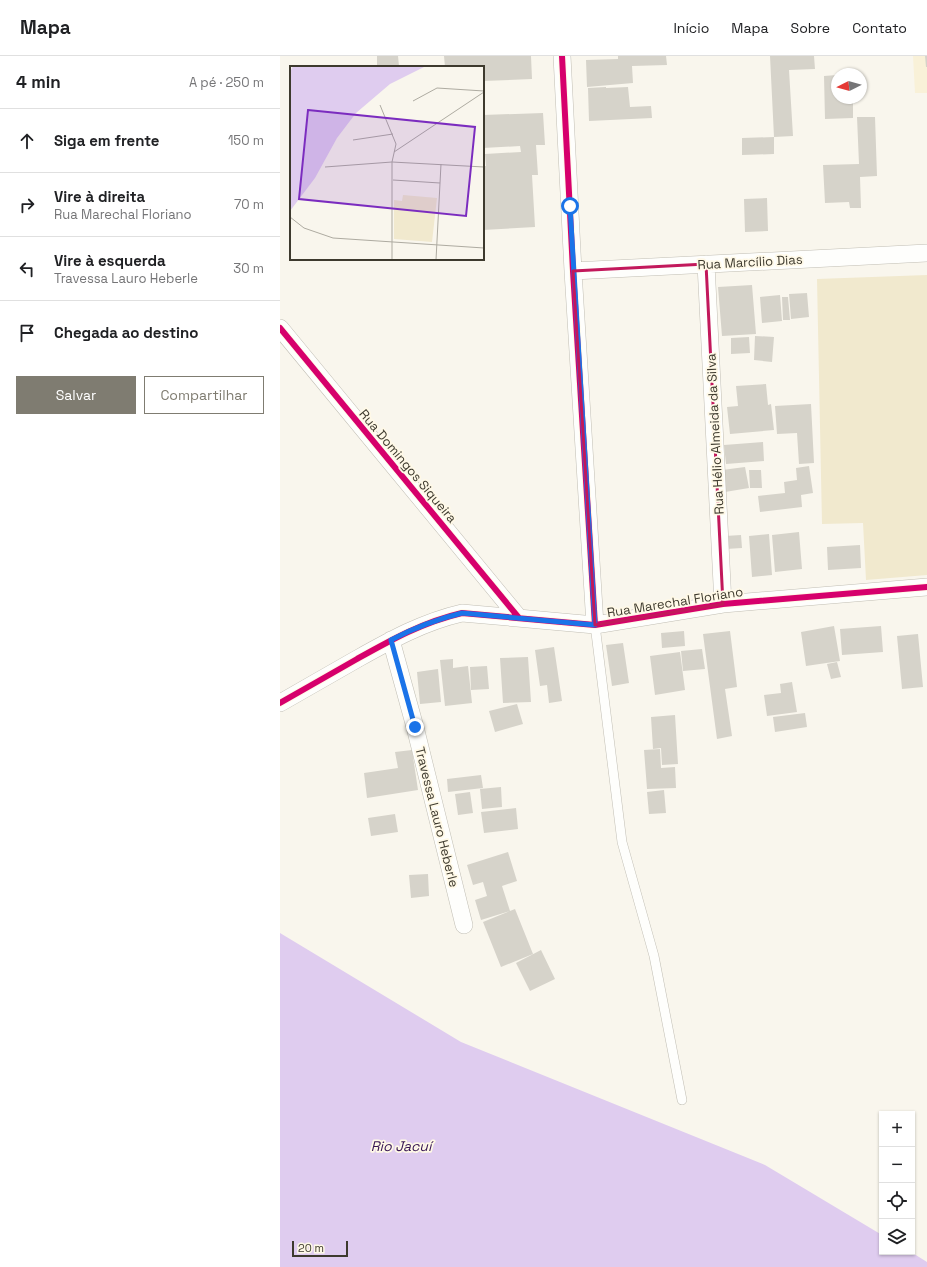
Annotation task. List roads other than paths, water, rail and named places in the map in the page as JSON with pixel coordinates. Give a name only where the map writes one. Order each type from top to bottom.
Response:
[{"type":"street","points":[[562,56],[573,271],[595,625]]},
{"type":"street","name":"Rua Marcílio Dias","points":[[573,271],[927,253]]},
{"type":"street","name":"Rua Hélio Almeida da Silva","points":[[706,264],[723,604]]},
{"type":"street","name":"Rua Domingos Siqueira","points":[[280,328],[519,618]]},
{"type":"street","name":"Rua Marechal Floriano","points":[[280,703],[391,640],[417,627],[462,613],[595,625],[723,604],[927,587]]},
{"type":"street","name":"Travessa Lauro Heberle","points":[[391,640],[415,727],[464,925]]},
{"type":"lane","points":[[595,625],[622,842],[654,956],[682,1100]]},
{"type":"water","name":"Rio Jacuí","points":[[280,933],[461,1042],[765,1165],[879,1233],[879,1255],[915,1254],[927,1262],[927,1267],[280,1267]]}]
